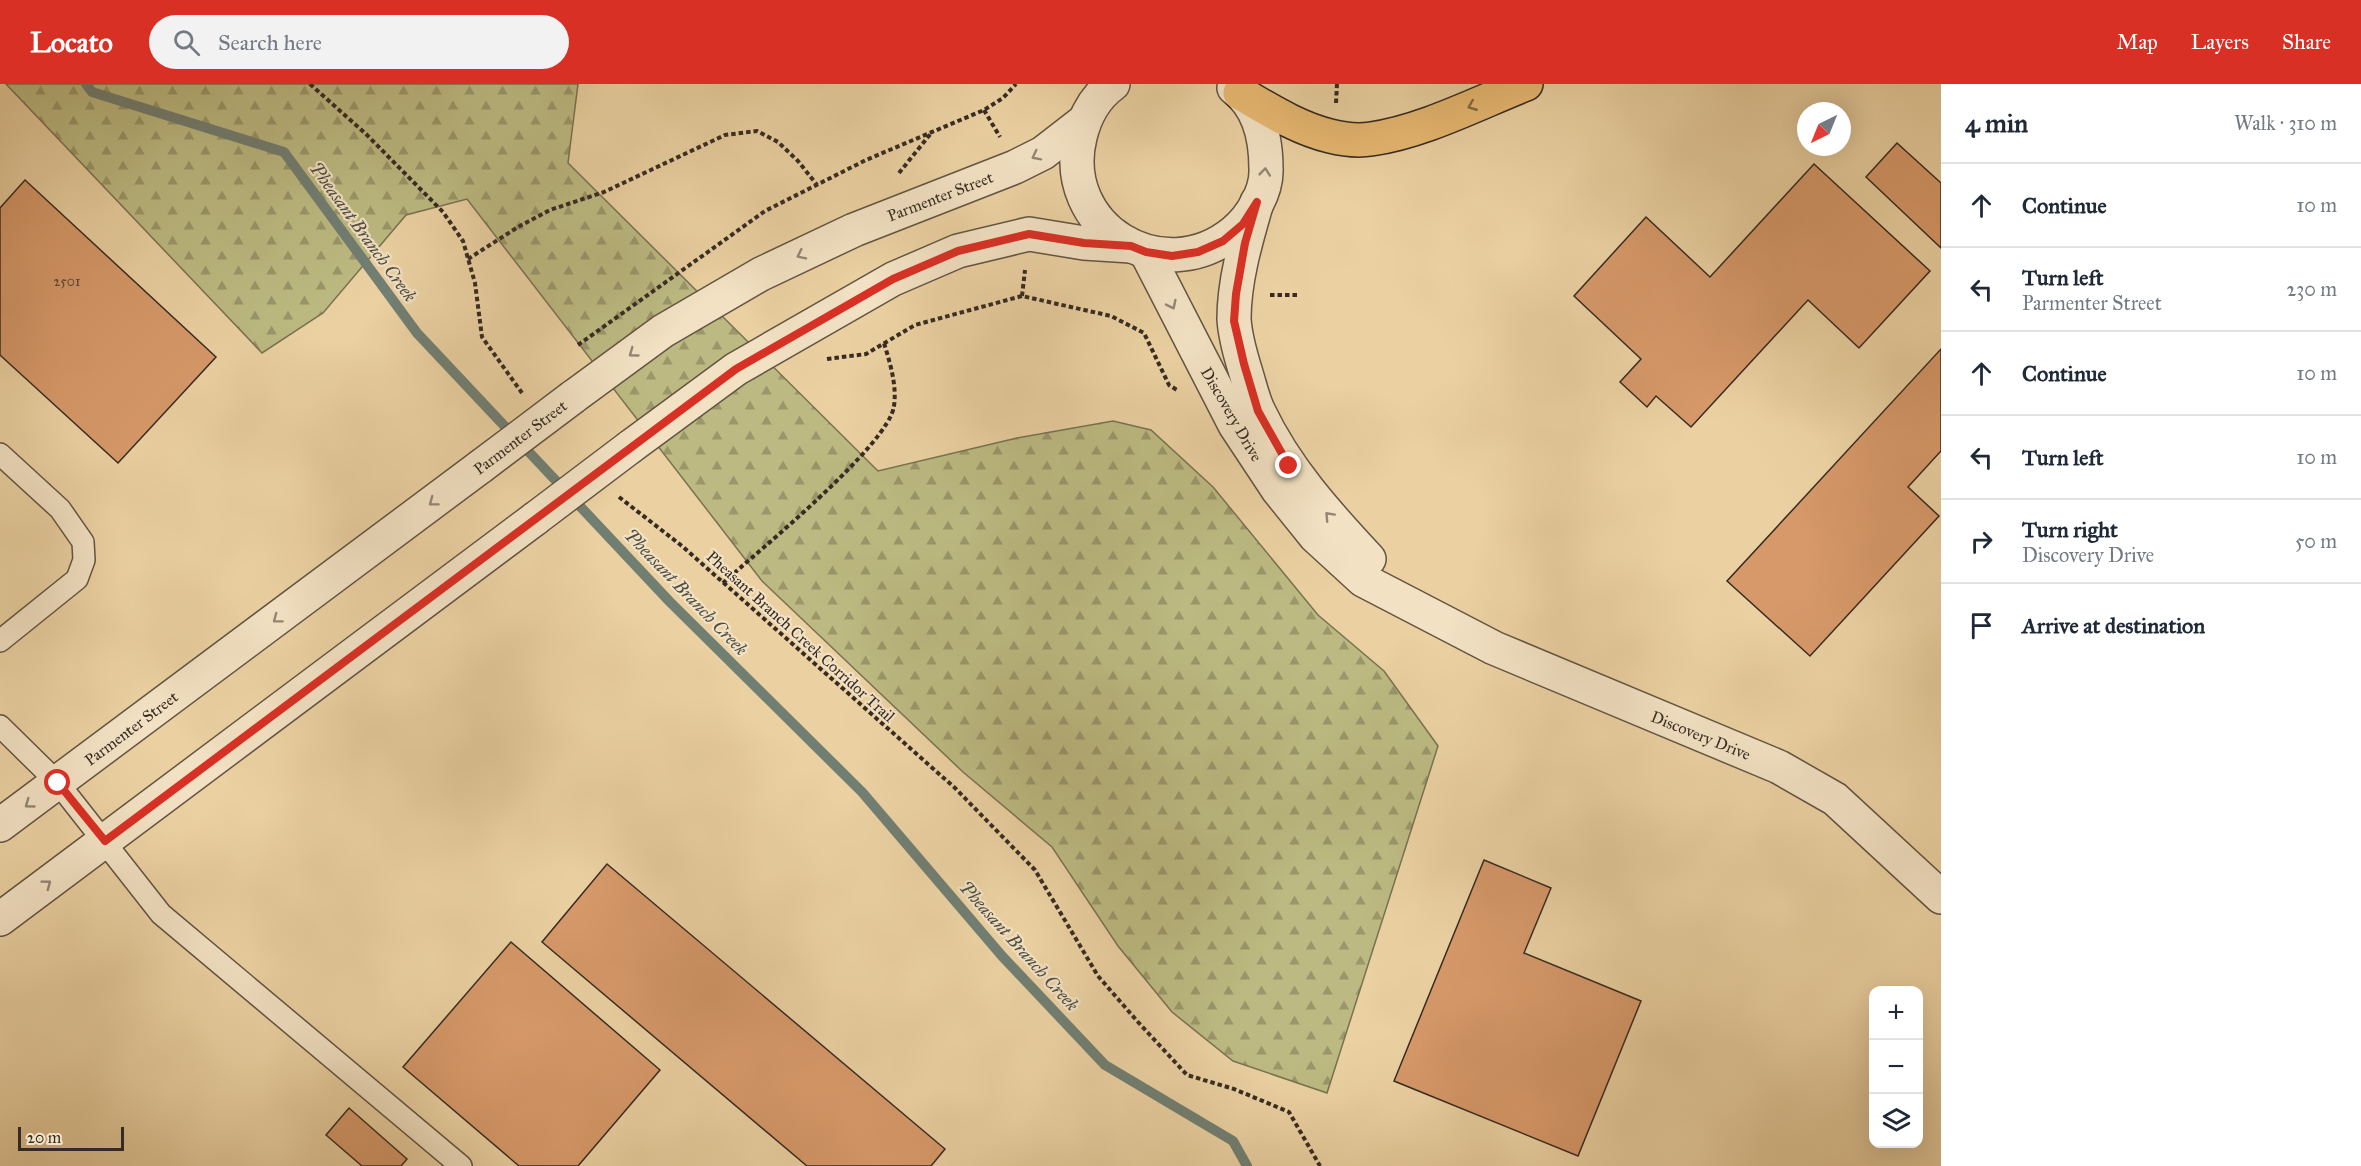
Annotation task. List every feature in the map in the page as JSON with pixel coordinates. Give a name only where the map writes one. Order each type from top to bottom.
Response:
[{"type":"highway","points":[[1234,88],[1282,117],[1311,130],[1344,138],[1370,140],[1420,126],[1526,84]]},
{"type":"street","name":"Discovery Drive","points":[[1234,88],[1257,116],[1266,145],[1266,174],[1245,243],[1234,321],[1258,411],[1289,466],[1316,502],[1369,559],[1433,617]]},
{"type":"street","points":[[1095,99],[1076,150],[1077,179],[1088,207],[1106,230],[1138,249]]},
{"type":"street","name":"Parmenter Street","points":[[0,825],[663,332],[761,274],[854,230],[1016,167],[1044,153],[1095,99]]},
{"type":"street","points":[[0,919],[736,369],[893,279],[958,251],[1029,234],[1172,256],[1198,252],[1223,241],[1243,224],[1257,202]]},
{"type":"street","name":"Discovery Drive","points":[[1138,249],[1235,425],[1278,490],[1315,536],[1363,580],[1494,648],[1779,767],[1835,799],[1868,827],[1941,897]]},
{"type":"lane","points":[[0,454],[60,509],[82,542],[84,560],[77,579],[0,641]]},
{"type":"lane","points":[[0,726],[58,783],[160,914],[461,1166]]},
{"type":"path","points":[[310,84],[366,134],[443,212],[463,241],[475,283],[482,338],[514,384],[530,400]]},
{"type":"path","points":[[578,345],[765,211],[866,160],[984,110],[1003,98],[1016,84]]},
{"type":"path","points":[[1337,84],[1338,95]]},
{"type":"path","points":[[468,259],[518,226],[550,210],[604,192],[725,135],[757,131],[777,142],[818,184]]},
{"type":"path","points":[[866,354],[915,324],[1022,296],[1111,316],[1144,333],[1168,385]]},
{"type":"path","points":[[723,583],[846,472],[877,439],[894,408],[892,373],[884,343]]},
{"type":"path","name":"Pheasant Branch Creek Corridor Trail","points":[[615,492],[682,546],[955,788],[1035,870],[1098,976],[1187,1075],[1234,1089],[1289,1112],[1320,1166]]},
{"type":"green space","points":[[6,84],[578,84],[568,163],[878,471],[1017,438],[1113,421],[1151,430],[1213,487],[1318,615],[1384,671],[1438,746],[1327,1093],[1233,1061],[1172,1012],[1118,946],[1052,847],[963,772],[762,581],[467,199],[406,215],[323,313],[262,353]]},
{"type":"building","points":[[1897,143],[1941,183],[1941,248],[1866,177]]},
{"type":"building","points":[[1814,164],[1930,271],[1859,348],[1808,300],[1691,427],[1656,396],[1647,407],[1620,382],[1641,359],[1574,296],[1646,217],[1710,277]]},
{"type":"building","points":[[25,180],[216,357],[118,463],[0,355],[0,208]]},
{"type":"building","points":[[1941,349],[1941,451],[1908,487],[1939,516],[1810,656],[1727,581]]},
{"type":"building","points":[[1484,860],[1551,888],[1524,953],[1641,1001],[1578,1156],[1394,1081]]},
{"type":"building","points":[[607,864],[945,1149],[931,1166],[807,1166],[542,942]]},
{"type":"building","points":[[511,942],[660,1070],[578,1166],[519,1166],[403,1067]]},
{"type":"building","points":[[349,1108],[407,1159],[401,1166],[362,1166],[326,1135]]},
{"type":"waterway","name":"Pheasant Branch Creek","points":[[86,84],[92,92],[284,152],[417,333],[670,602],[862,792],[1002,956],[1105,1065],[1233,1141],[1247,1166]]},
{"type":"route","points":[[58,783],[105,841],[736,369],[893,279],[958,251],[1029,234],[1084,243],[1131,246],[1146,252],[1172,256],[1198,252],[1223,241],[1243,224],[1257,202],[1245,243],[1234,321],[1258,411],[1289,466]]}]
